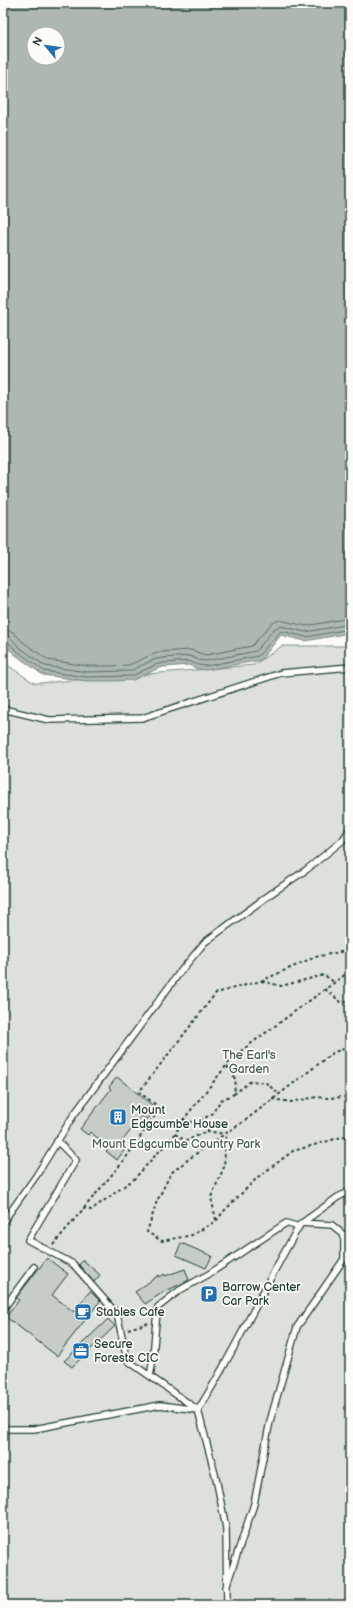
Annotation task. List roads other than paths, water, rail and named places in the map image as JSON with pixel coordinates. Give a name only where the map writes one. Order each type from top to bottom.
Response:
[{"type":"lane","points":[[3,709],[49,720],[142,718],[282,673],[350,667]]},
{"type":"lane","points":[[3,1222],[36,1176],[73,1116],[180,972],[205,942],[306,870],[342,841],[350,829]]},
{"type":"lane","points":[[57,1141],[76,1160],[28,1240],[73,1264],[117,1314],[127,1360],[198,1410],[216,1478],[226,1528],[227,1605]]},
{"type":"lane","points":[[198,1410],[218,1378],[277,1264],[300,1225],[338,1197],[350,1191]]},
{"type":"lane","points":[[150,1376],[154,1358],[155,1322],[158,1307],[180,1290],[209,1274],[286,1223],[300,1225],[332,1225],[344,1235],[344,1259],[297,1327],[270,1421],[254,1504],[226,1587]]},
{"type":"lane","points":[[3,1309],[34,1267]]},
{"type":"lane","points":[[3,1429],[34,1429],[160,1405],[198,1410]]},
{"type":"water","points":[[3,3],[350,3],[350,633],[305,641],[281,635],[261,660],[206,670],[197,669],[189,665],[163,667],[133,680],[87,681],[43,675],[13,653],[3,643]]},
{"type":"place","name":"Mount Edgcumbe House","points":[[118,1117]]},
{"type":"place","name":"Barrow Center Car Park","points":[[209,1294]]},
{"type":"place","name":"Stables Cafe","points":[[83,1312]]},
{"type":"place","name":"Secure Forests CIC","points":[[81,1351]]},
{"type":"park label","name":"The Earl's Garden","points":[[249,1062]]},
{"type":"park label","name":"Mount Edgcumbe Country Park","points":[[176,1144]]}]
